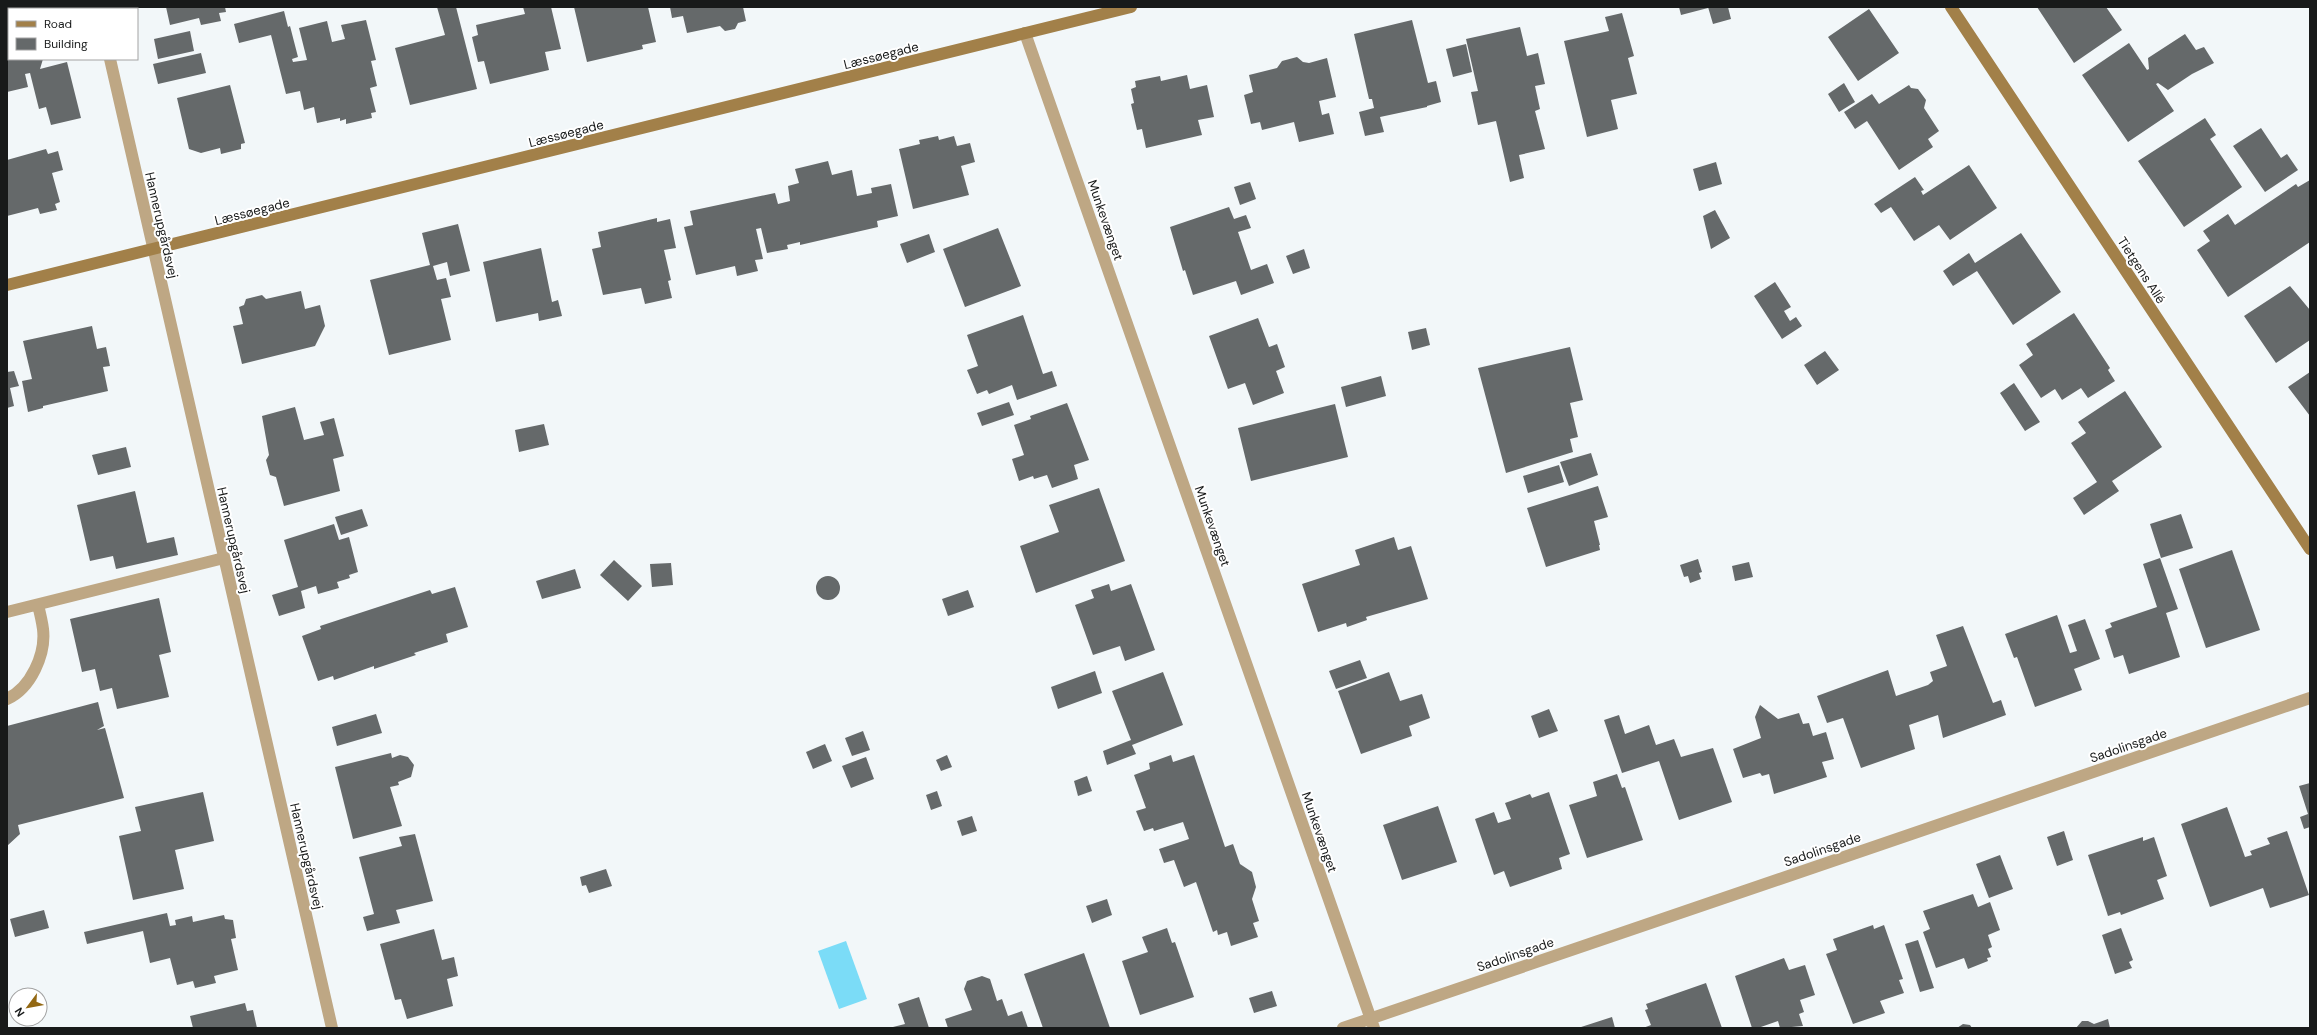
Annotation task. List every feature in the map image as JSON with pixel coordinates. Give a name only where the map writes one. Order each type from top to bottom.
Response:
[{"type":"street","name":"Læssøegade","points":[[7,285],[1132,7]]},
{"type":"street","name":"Tietgens Allé","points":[[1951,7],[2310,549]]},
{"type":"street","name":"Munkevænget","points":[[1025,34],[1372,1023]]},
{"type":"street","name":"Hannerupgårdsvej","points":[[110,60],[332,1028]]},
{"type":"street","points":[[7,612],[224,558]]},
{"type":"street","points":[[7,699],[29,679],[41,656],[43,630],[38,605]]},
{"type":"street","name":"Sadolinsgade","points":[[1343,1028],[1372,1023],[2310,698]]},
{"type":"water","points":[[846,941],[867,999],[839,1009],[818,951]]},
{"type":"building","points":[[166,7],[225,7],[226,12],[219,13],[221,21],[201,25],[199,18],[170,25]]},
{"type":"building","points":[[437,7],[456,7],[477,89],[410,105],[395,48],[445,35]]},
{"type":"building","points":[[523,7],[551,7],[561,49],[545,52],[549,70],[490,84],[484,61],[478,62],[472,37],[478,35],[476,25],[525,14]]},
{"type":"building","points":[[574,7],[648,7],[656,42],[642,45],[643,49],[587,62]]},
{"type":"building","points":[[670,7],[743,7],[746,21],[738,23],[735,29],[725,31],[720,26],[687,33],[683,16],[672,18]]},
{"type":"building","points":[[1679,7],[1708,7],[1708,8],[1681,15]]},
{"type":"building","points":[[1708,7],[1728,7],[1731,19],[1713,24]]},
{"type":"building","points":[[2037,7],[2106,7],[2122,30],[2074,63]]},
{"type":"building","points":[[1869,9],[1899,53],[1858,81],[1828,37]]},
{"type":"building","points":[[284,11],[288,27],[290,26],[298,57],[292,59],[293,62],[307,60],[299,28],[327,21],[332,42],[345,39],[341,25],[366,20],[376,60],[371,61],[377,86],[370,88],[376,112],[371,113],[372,118],[346,124],[346,119],[340,121],[340,118],[317,123],[314,107],[304,110],[300,91],[286,94],[271,35],[239,43],[234,24]]},
{"type":"building","points":[[1622,13],[1634,56],[1628,58],[1637,94],[1611,100],[1618,129],[1587,137],[1564,41],[1609,31],[1605,17]]},
{"type":"building","points":[[1412,20],[1428,83],[1436,81],[1441,102],[1427,107],[1380,117],[1384,132],[1365,136],[1359,112],[1374,108],[1372,99],[1369,99],[1354,34]]},
{"type":"building","points":[[8,21],[8,60],[43,60],[40,69],[67,62],[81,118],[51,125],[46,107],[39,109],[30,73],[25,74],[28,87],[7,92]]},
{"type":"building","points":[[1520,27],[1527,56],[1538,53],[1545,84],[1535,86],[1540,109],[1535,111],[1545,149],[1519,155],[1524,178],[1510,182],[1496,121],[1478,125],[1471,92],[1478,91],[1466,39]]},
{"type":"building","points":[[190,31],[194,51],[158,59],[154,39]]},
{"type":"building","points":[[2185,34],[2196,50],[2204,47],[2214,63],[2192,74],[2168,90],[2158,83],[2156,84],[2174,111],[2128,142],[2082,75],[2129,43],[2147,70],[2149,69],[2148,58]]},
{"type":"building","points":[[1466,44],[1472,72],[1453,77],[1446,49]]},
{"type":"building","points":[[201,53],[206,73],[158,84],[153,64]]},
{"type":"building","points":[[1297,57],[1303,62],[1309,63],[1327,58],[1336,97],[1319,101],[1322,115],[1329,113],[1334,134],[1299,142],[1294,122],[1262,130],[1260,122],[1251,124],[1244,95],[1253,92],[1249,75],[1277,68],[1282,61]]},
{"type":"building","points":[[1187,75],[1190,89],[1207,85],[1214,117],[1198,120],[1202,135],[1146,148],[1142,129],[1137,130],[1131,104],[1134,103],[1131,89],[1136,87],[1135,81],[1160,76],[1161,81]]},
{"type":"building","points":[[1844,83],[1855,102],[1839,112],[1828,94]]},
{"type":"building","points":[[230,85],[245,143],[241,144],[241,149],[221,154],[220,148],[201,153],[189,149],[177,98]]},
{"type":"building","points":[[1909,85],[1911,88],[1918,89],[1926,100],[1924,108],[1939,131],[1928,139],[1933,147],[1899,170],[1867,121],[1855,129],[1844,112],[1872,94],[1879,104]]},
{"type":"building","points":[[2205,118],[2216,135],[2210,139],[2242,187],[2184,227],[2138,161]]},
{"type":"building","points":[[2261,128],[2281,158],[2287,154],[2298,170],[2265,192],[2233,146]]},
{"type":"building","points":[[938,136],[939,140],[954,136],[957,146],[970,143],[975,162],[961,166],[969,195],[913,209],[899,149],[920,144],[919,140]]},
{"type":"building","points":[[46,149],[48,154],[58,151],[63,170],[52,173],[60,202],[55,204],[57,210],[40,214],[38,208],[7,216],[7,160]]},
{"type":"building","points":[[828,161],[832,175],[852,170],[857,196],[872,193],[871,188],[891,184],[898,216],[877,221],[878,227],[800,245],[800,242],[787,245],[788,249],[767,253],[761,228],[756,229],[763,259],[755,260],[758,271],[737,276],[735,266],[696,275],[684,227],[693,225],[690,211],[775,193],[778,204],[790,201],[788,186],[799,183],[795,169]]},
{"type":"building","points":[[1716,162],[1722,184],[1699,191],[1693,169]]},
{"type":"building","points":[[1969,165],[1997,208],[1950,240],[1939,225],[1914,241],[1891,207],[1881,213],[1874,204],[1915,177],[1924,190],[1921,191],[1923,195]]},
{"type":"building","points":[[2310,180],[2310,242],[2228,297],[2197,250],[2210,241],[2203,231],[2228,214],[2235,225],[2296,184],[2298,187]]},
{"type":"building","points":[[1250,182],[1256,199],[1240,205],[1234,187]]},
{"type":"building","points":[[1229,207],[1234,219],[1246,215],[1251,228],[1238,232],[1251,270],[1267,264],[1274,283],[1241,295],[1236,281],[1193,295],[1185,270],[1183,271],[1170,227]]},
{"type":"building","points":[[1715,210],[1730,238],[1711,249],[1703,216]]},
{"type":"building","points":[[657,218],[657,222],[670,219],[676,248],[664,250],[671,280],[668,281],[672,298],[645,304],[641,288],[603,295],[592,249],[601,247],[598,232]]},
{"type":"building","points":[[458,224],[470,271],[450,276],[447,262],[433,266],[437,280],[446,278],[451,297],[441,299],[451,340],[389,355],[370,280],[430,265],[422,233]]},
{"type":"building","points":[[998,228],[1021,286],[965,307],[943,249]]},
{"type":"building","points":[[2021,233],[2061,292],[2013,325],[1977,271],[1953,286],[1943,271],[1969,253],[1975,263]]},
{"type":"building","points":[[929,234],[935,252],[907,263],[900,244]]},
{"type":"building","points":[[541,248],[552,302],[558,300],[562,316],[539,321],[538,313],[496,322],[483,262]]},
{"type":"building","points":[[1304,249],[1310,268],[1293,274],[1286,256]]},
{"type":"building","points":[[1775,282],[1791,307],[1784,311],[1790,321],[1796,317],[1802,326],[1782,339],[1754,296]]},
{"type":"building","points":[[2290,286],[2310,310],[2310,340],[2276,363],[2244,316]]},
{"type":"building","points":[[301,291],[305,309],[320,305],[325,326],[315,346],[242,364],[233,326],[243,324],[239,307],[244,305],[246,299],[262,295],[266,299]]},
{"type":"building","points":[[2074,313],[2110,368],[2108,370],[2115,381],[2088,398],[2081,388],[2062,400],[2055,389],[2041,398],[2019,365],[2033,355],[2026,344]]},
{"type":"building","points":[[1023,315],[1043,374],[1052,371],[1057,386],[1017,400],[1012,385],[989,394],[987,390],[977,394],[967,370],[978,366],[967,335]]},
{"type":"building","points":[[1258,318],[1269,347],[1277,344],[1285,367],[1276,371],[1284,393],[1253,405],[1245,383],[1228,389],[1209,336]]},
{"type":"building","points":[[92,326],[97,349],[106,347],[110,366],[103,367],[108,391],[43,406],[43,408],[28,412],[22,381],[32,379],[23,341]]},
{"type":"building","points":[[1426,328],[1430,345],[1412,350],[1408,332]]},
{"type":"building","points":[[1570,347],[1583,400],[1570,403],[1578,437],[1570,439],[1573,452],[1506,473],[1478,368]]},
{"type":"building","points":[[1825,351],[1839,370],[1817,385],[1804,365]]},
{"type":"building","points":[[14,371],[19,386],[10,388],[14,406],[7,408],[7,372]]},
{"type":"building","points":[[2310,372],[2310,416],[2288,387]]},
{"type":"building","points":[[1381,376],[1386,396],[1346,407],[1341,387]]},
{"type":"building","points":[[2014,383],[2040,422],[2025,431],[2000,393]]},
{"type":"building","points":[[2125,391],[2162,447],[2112,481],[2119,491],[2084,515],[2073,498],[2097,482],[2071,443],[2086,433],[2078,422]]},
{"type":"building","points":[[1009,402],[1014,415],[982,426],[977,413]]},
{"type":"building","points":[[1067,403],[1089,460],[1074,465],[1078,479],[1052,488],[1047,475],[1034,479],[1033,476],[1019,481],[1012,459],[1024,455],[1014,425],[1031,419],[1030,416]]},
{"type":"building","points":[[1335,404],[1348,457],[1251,481],[1238,428]]},
{"type":"building","points":[[295,407],[304,440],[324,435],[320,422],[334,418],[344,456],[333,459],[340,491],[284,506],[276,477],[270,475],[266,460],[269,455],[262,416]]},
{"type":"building","points":[[544,424],[549,445],[519,452],[515,430]]},
{"type":"building","points":[[126,447],[131,467],[98,475],[92,455]]},
{"type":"building","points":[[1591,453],[1598,475],[1569,486],[1560,462]]},
{"type":"building","points":[[1559,465],[1564,482],[1528,493],[1523,476]]},
{"type":"building","points":[[1598,486],[1608,517],[1594,521],[1600,550],[1546,567],[1527,508]]},
{"type":"building","points":[[1099,488],[1125,561],[1036,593],[1020,546],[1059,532],[1049,505]]},
{"type":"building","points":[[135,491],[147,543],[174,537],[178,555],[116,569],[113,556],[90,561],[77,505]]},
{"type":"building","points":[[362,509],[368,526],[341,535],[335,517]]},
{"type":"building","points":[[2181,514],[2193,548],[2161,558],[2150,524]]},
{"type":"building","points":[[334,524],[339,540],[349,537],[358,572],[349,575],[350,578],[337,582],[339,588],[318,594],[316,586],[301,591],[305,608],[279,616],[272,595],[298,587],[284,540]]},
{"type":"building","points":[[1394,537],[1398,550],[1411,546],[1428,599],[1366,617],[1367,620],[1347,627],[1346,623],[1318,632],[1302,584],[1360,565],[1355,550]]},
{"type":"building","points":[[2232,550],[2260,630],[2206,648],[2179,569]]},
{"type":"building","points":[[2160,558],[2178,609],[2166,613],[2180,657],[2129,674],[2123,655],[2114,658],[2105,630],[2112,627],[2110,623],[2157,607],[2143,564]]},
{"type":"building","points":[[1698,559],[1702,572],[1699,573],[1701,579],[1690,583],[1688,576],[1684,577],[1680,565]]},
{"type":"building","points":[[614,560],[642,586],[628,601],[600,575]]},
{"type":"building","points":[[1749,562],[1753,577],[1735,581],[1732,566]]},
{"type":"building","points":[[671,563],[673,585],[652,587],[650,564]]},
{"type":"building","points":[[575,569],[581,588],[542,599],[536,581]]},
{"type":"building","points":[[828,576],[837,579],[840,588],[837,597],[828,600],[819,597],[816,588],[819,579]]},
{"type":"building","points":[[1109,584],[1111,591],[1131,584],[1155,650],[1125,661],[1120,646],[1093,655],[1075,605],[1094,598],[1091,590]]},
{"type":"building","points":[[455,587],[468,627],[446,634],[448,642],[414,653],[416,655],[374,669],[374,666],[334,680],[333,676],[318,681],[302,636],[321,629],[320,626],[430,590],[432,594]]},
{"type":"building","points":[[968,590],[974,607],[948,616],[942,599]]},
{"type":"building","points":[[159,598],[171,652],[159,655],[169,697],[117,709],[112,688],[100,691],[95,669],[82,672],[70,619]]},
{"type":"building","points":[[2057,615],[2070,653],[2077,651],[2068,625],[2085,619],[2100,659],[2074,669],[2082,690],[2035,707],[2017,657],[2014,658],[2005,634]]},
{"type":"building","points":[[1963,626],[1993,703],[2001,700],[2006,715],[1943,738],[1938,715],[1909,725],[1915,749],[1861,768],[1843,718],[1827,723],[1817,696],[1888,670],[1896,696],[1928,685],[1933,681],[1930,672],[1947,666],[1936,635]]},
{"type":"building","points":[[1360,660],[1367,678],[1336,689],[1329,671]]},
{"type":"building","points":[[1095,671],[1102,693],[1058,709],[1051,687]]},
{"type":"building","points":[[1163,672],[1183,725],[1132,745],[1136,754],[1107,765],[1103,751],[1131,740],[1112,691]]},
{"type":"building","points":[[1389,672],[1400,701],[1422,694],[1430,718],[1409,726],[1412,736],[1361,754],[1338,691]]},
{"type":"building","points":[[98,702],[104,726],[97,730],[105,728],[124,798],[18,825],[20,834],[7,846],[7,726]]},
{"type":"building","points":[[1760,705],[1778,719],[1799,713],[1803,724],[1809,723],[1813,736],[1826,732],[1834,759],[1822,762],[1827,777],[1774,794],[1769,774],[1762,776],[1760,773],[1743,778],[1733,749],[1761,738],[1755,717]]},
{"type":"building","points":[[1549,709],[1558,731],[1539,738],[1531,716]]},
{"type":"building","points":[[376,714],[382,733],[337,746],[332,727]]},
{"type":"building","points":[[1619,715],[1625,734],[1649,725],[1656,745],[1674,739],[1681,757],[1713,748],[1732,802],[1679,820],[1659,761],[1622,773],[1604,720]]},
{"type":"building","points":[[863,731],[870,750],[852,756],[845,738]]},
{"type":"building","points":[[825,744],[832,761],[813,769],[806,752]]},
{"type":"building","points":[[391,753],[392,758],[400,755],[408,757],[414,765],[411,777],[398,782],[399,785],[390,787],[402,826],[353,839],[335,767]]},
{"type":"building","points":[[947,755],[952,767],[941,771],[936,760]]},
{"type":"building","points":[[1171,755],[1173,762],[1194,755],[1225,847],[1233,844],[1240,864],[1252,872],[1256,887],[1252,899],[1259,921],[1253,923],[1258,937],[1231,946],[1227,932],[1218,935],[1217,930],[1213,932],[1196,882],[1184,887],[1174,860],[1164,863],[1159,849],[1189,839],[1183,822],[1154,831],[1153,828],[1144,831],[1136,811],[1146,808],[1134,775],[1150,769],[1149,763]]},
{"type":"building","points":[[866,757],[874,779],[851,788],[842,766]]},
{"type":"building","points":[[1617,774],[1622,788],[1625,787],[1643,840],[1587,858],[1569,805],[1597,796],[1593,782]]},
{"type":"building","points":[[1087,776],[1092,791],[1078,796],[1074,781]]},
{"type":"building","points":[[2310,783],[2310,827],[2304,829],[2300,817],[2308,814],[2299,786]]},
{"type":"building","points":[[937,791],[942,806],[931,810],[926,795]]},
{"type":"building","points":[[203,792],[214,841],[175,850],[184,889],[133,900],[119,836],[141,831],[135,807]]},
{"type":"building","points":[[1549,792],[1570,854],[1559,858],[1562,869],[1510,887],[1504,871],[1494,875],[1475,819],[1494,812],[1498,823],[1511,819],[1505,803],[1530,794],[1532,798]]},
{"type":"building","points":[[1438,806],[1457,862],[1402,880],[1383,825]]},
{"type":"building","points":[[2227,807],[2245,857],[2252,855],[2250,851],[2270,844],[2267,838],[2287,831],[2309,895],[2270,908],[2263,888],[2210,907],[2181,824]]},
{"type":"building","points":[[972,816],[977,831],[962,836],[957,821]]},
{"type":"building","points":[[2064,831],[2073,860],[2057,866],[2047,837]]},
{"type":"building","points":[[415,834],[433,901],[396,910],[400,923],[367,931],[363,917],[374,914],[359,857],[402,846],[399,837]]},
{"type":"building","points":[[2143,837],[2143,841],[2154,837],[2167,876],[2157,880],[2164,899],[2121,915],[2120,912],[2108,916],[2088,855]]},
{"type":"building","points":[[2000,855],[2013,889],[1989,898],[1976,864]]},
{"type":"building","points":[[606,869],[612,886],[589,893],[586,885],[582,886],[580,877]]},
{"type":"building","points":[[1973,894],[1978,907],[1990,902],[2000,930],[1988,935],[1992,947],[1988,949],[1991,957],[1987,958],[1988,961],[1968,969],[1964,958],[1936,968],[1923,932],[1930,929],[1923,911]]},
{"type":"building","points":[[1107,899],[1112,915],[1092,923],[1086,906]]},
{"type":"building","points":[[44,910],[49,928],[15,937],[10,919]]},
{"type":"building","points":[[167,913],[170,926],[176,925],[175,920],[192,916],[193,922],[224,915],[225,919],[233,920],[236,938],[231,939],[238,970],[214,976],[216,983],[195,988],[193,981],[177,985],[170,958],[150,963],[143,931],[87,944],[84,932]]},
{"type":"building","points":[[1873,925],[1874,929],[1884,925],[1903,979],[1899,980],[1904,993],[1880,1001],[1885,1013],[1853,1024],[1826,954],[1837,950],[1833,939]]},
{"type":"building","points":[[1167,928],[1172,943],[1175,942],[1194,997],[1140,1015],[1122,961],[1148,952],[1142,937]]},
{"type":"building","points":[[2121,928],[2133,960],[2129,962],[2132,968],[2115,974],[2102,935]]},
{"type":"building","points":[[434,929],[442,960],[454,957],[458,976],[447,979],[453,1006],[407,1019],[401,999],[395,1000],[380,944]]},
{"type":"building","points":[[1918,940],[1934,988],[1920,992],[1905,944]]},
{"type":"building","points":[[1084,953],[1110,1028],[1043,1028],[1024,974]]},
{"type":"building","points":[[1784,958],[1789,970],[1805,965],[1815,995],[1800,1000],[1804,1012],[1799,1014],[1803,1026],[1780,1028],[1778,1021],[1758,1028],[1752,1028],[1735,976]]},
{"type":"building","points":[[982,976],[990,979],[997,1001],[1002,999],[1008,1016],[1022,1011],[1028,1028],[948,1028],[945,1019],[972,1010],[964,989],[967,981]]},
{"type":"building","points":[[1706,983],[1722,1028],[1643,1028],[1651,1025],[1645,1010],[1648,1009],[1646,1004]]},
{"type":"building","points":[[1272,991],[1277,1006],[1254,1013],[1249,998]]},
{"type":"building","points":[[919,997],[929,1028],[889,1028],[905,1024],[898,1004]]},
{"type":"building","points":[[245,1003],[247,1011],[253,1010],[257,1028],[193,1028],[190,1016]]},
{"type":"building","points":[[1612,1017],[1615,1028],[1578,1028]]},
{"type":"building","points":[[2108,1019],[2110,1028],[2076,1028],[2082,1021],[2088,1021],[2094,1024]]},
{"type":"building","points":[[1963,1024],[1970,1025],[1972,1028],[1957,1028]]}]
